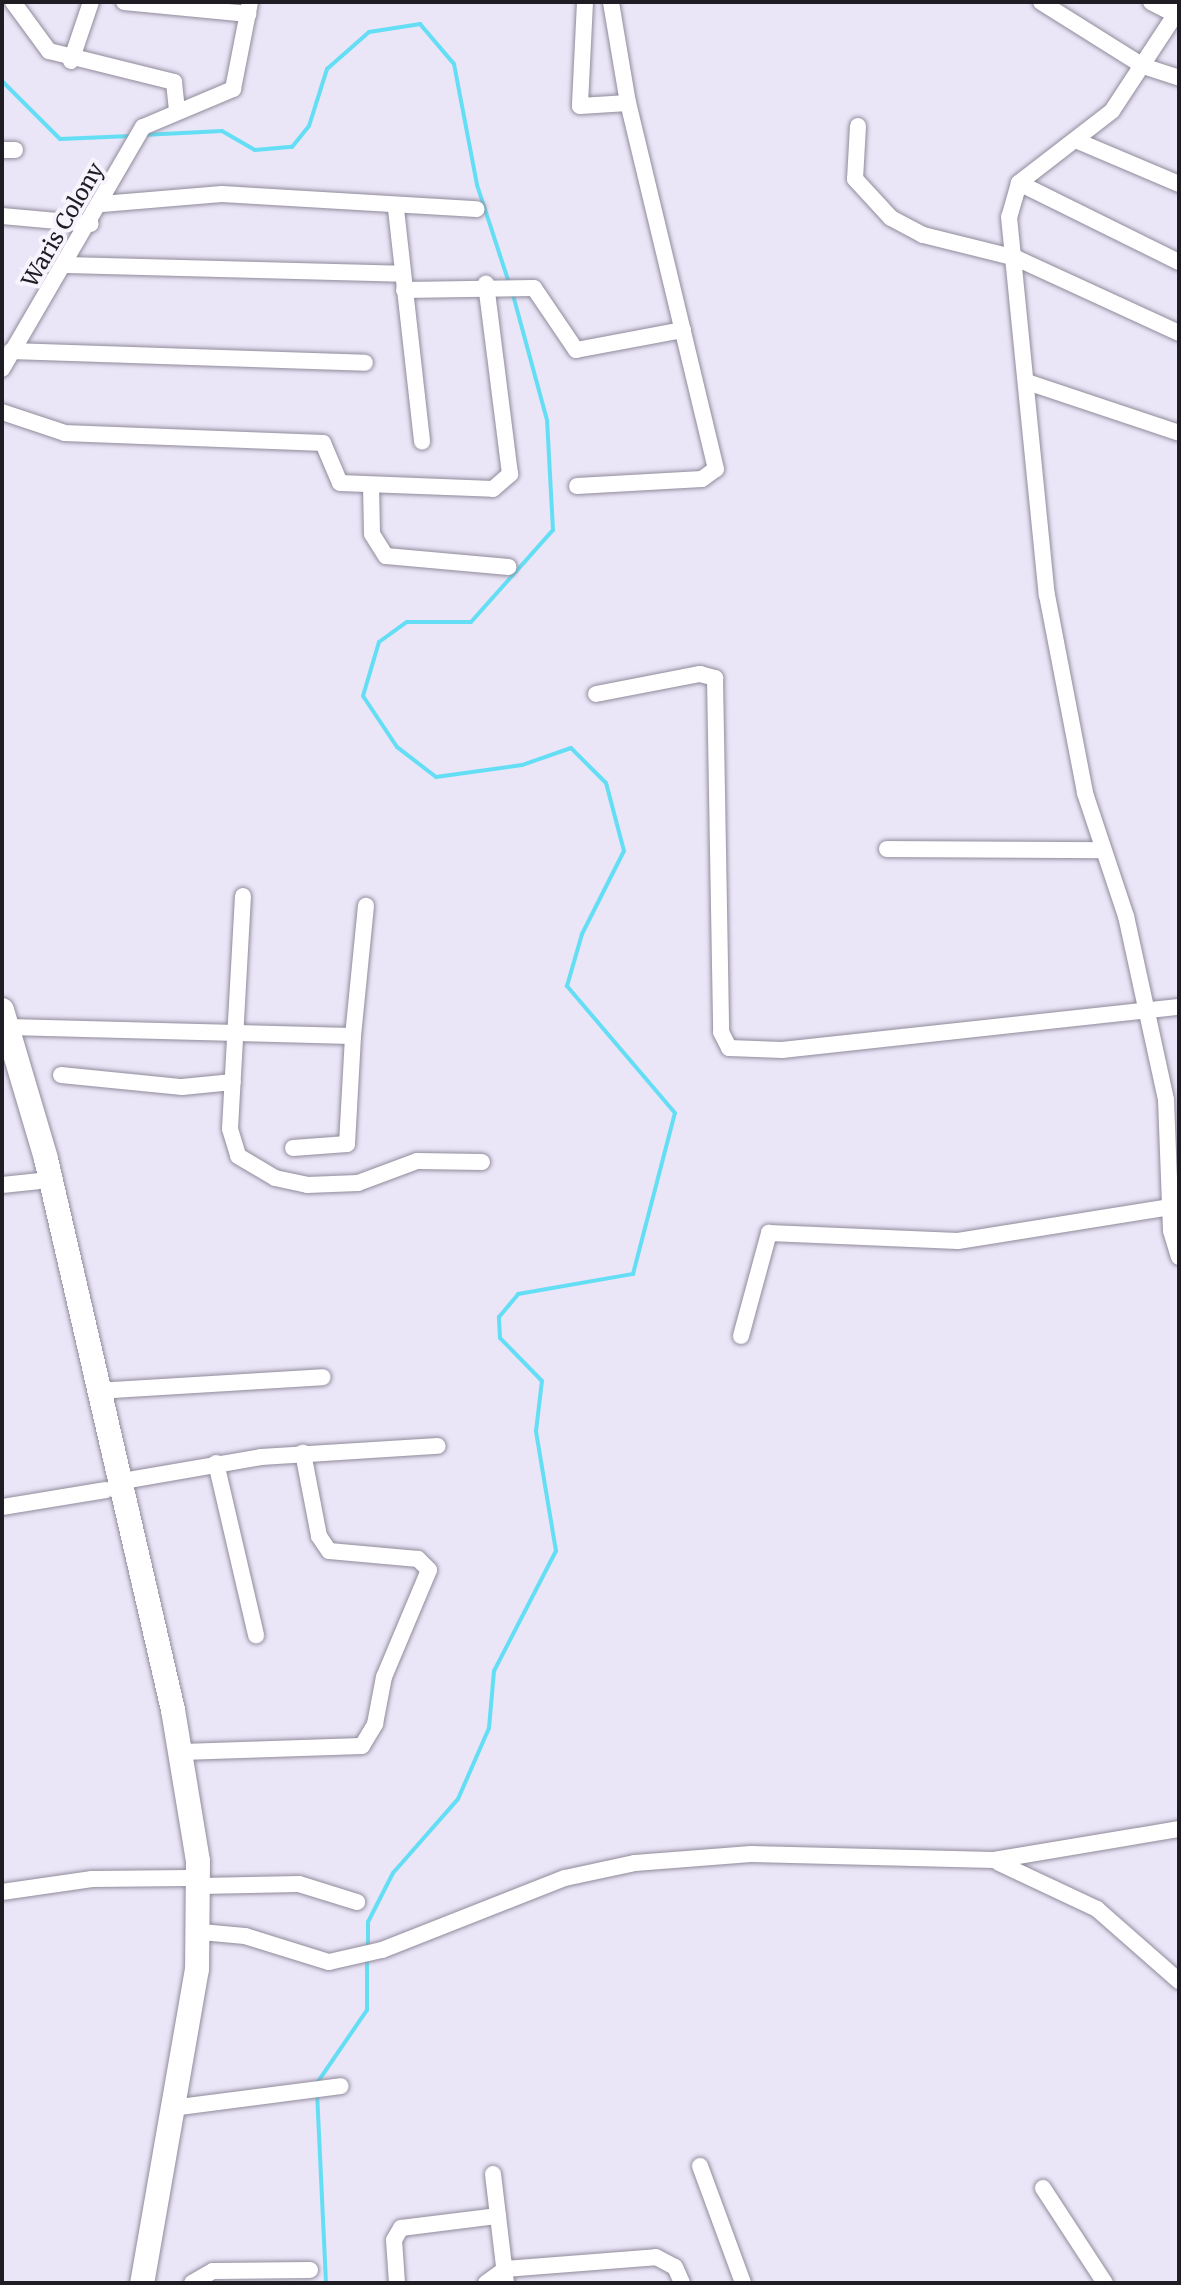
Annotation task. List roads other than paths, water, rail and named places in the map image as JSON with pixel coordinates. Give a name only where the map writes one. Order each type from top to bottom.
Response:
[{"type":"highway","points":[[4,1018],[46,1159],[96,1391],[111,1486],[201,1932],[142,2283]]},
{"type":"highway","points":[[2,1056],[38,1181],[111,1486],[182,1752],[193,1882],[185,1964],[130,2283]]},
{"type":"street","points":[[13,2],[33,38],[71,61],[174,82],[177,110],[214,103],[233,89],[249,8],[124,2]]},
{"type":"street","points":[[71,61],[91,2]]},
{"type":"street","points":[[585,2],[580,106],[628,103]]},
{"type":"street","points":[[577,486],[702,479],[715,472],[628,103],[611,2]]},
{"type":"street","points":[[1041,2],[1143,66],[1179,78]]},
{"type":"street","points":[[1151,2],[1177,11],[1143,66],[1080,142],[1019,183],[1009,203],[1047,595],[1085,793],[1146,1011],[1166,1100],[1170,1207],[1179,1257]]},
{"type":"street","name":"Waris Colony","points":[[2,369],[91,224],[143,127],[177,110]]},
{"type":"street","points":[[858,126],[855,179],[891,218],[923,235],[1016,258],[1179,333]]},
{"type":"street","points":[[1080,142],[1179,184]]},
{"type":"street","points":[[1019,183],[1179,262]]},
{"type":"street","points":[[102,204],[222,194],[396,209],[477,209]]},
{"type":"street","points":[[396,209],[422,442]]},
{"type":"street","points":[[2,216],[91,224]]},
{"type":"street","points":[[66,265],[524,285],[547,297],[576,350],[683,330]]},
{"type":"street","points":[[2,412],[65,433],[323,443],[338,482],[493,489],[508,481],[494,284]]},
{"type":"street","points":[[11,351],[365,363]]},
{"type":"street","points":[[1027,382],[1179,433]]},
{"type":"street","points":[[371,485],[372,534],[386,556],[509,567]]},
{"type":"street","points":[[596,694],[700,674],[715,678],[721,1032],[729,1048],[782,1050],[1179,1007]]},
{"type":"street","points":[[887,849],[1103,850]]},
{"type":"street","points":[[243,896],[233,1082],[234,1148],[275,1178],[344,1186],[417,1161],[482,1162]]},
{"type":"street","points":[[293,1148],[347,1144],[353,1036],[366,906]]},
{"type":"street","points":[[4,1018],[237,1033],[353,1036]]},
{"type":"street","points":[[61,1075],[182,1087],[233,1082]]},
{"type":"street","points":[[2,1185],[38,1181]]},
{"type":"street","points":[[741,1336],[769,1233],[958,1241],[1170,1207]]},
{"type":"street","points":[[96,1391],[323,1377]]},
{"type":"street","points":[[2,1507],[216,1463],[303,1453],[438,1446]]},
{"type":"street","points":[[182,1752],[362,1746],[375,1724],[384,1677],[429,1570],[418,1559],[329,1551],[319,1536],[303,1453]]},
{"type":"street","points":[[216,1463],[256,1635]]},
{"type":"street","points":[[201,1932],[245,1936],[329,1962],[382,1950],[565,1878],[635,1863],[751,1854],[994,1860],[1179,1829]]},
{"type":"street","points":[[994,1860],[1097,1909],[1179,1981]]},
{"type":"street","points":[[2,1892],[92,1879],[299,1884],[357,1902]]},
{"type":"street","points":[[172,2108],[313,2095],[341,2086]]},
{"type":"street","points":[[700,2166],[743,2283]]},
{"type":"street","points":[[493,2174],[505,2276]]},
{"type":"street","points":[[1043,2188],[1105,2283]]},
{"type":"street","points":[[397,2283],[394,2240],[401,2228],[498,2216]]},
{"type":"street","points":[[486,2283],[505,2276],[656,2257],[675,2267],[682,2283]]},
{"type":"street","points":[[192,2283],[213,2271],[310,2270]]},
{"type":"waterway","points":[[143,135],[222,131],[255,150],[292,147],[309,126],[327,69],[369,32],[420,24],[454,64],[477,185],[509,283]]},
{"type":"waterway","points":[[2,81],[60,139],[131,136]]},
{"type":"waterway","points":[[368,1951],[368,1922],[393,1873],[458,1799],[489,1728],[494,1671],[556,1551],[536,1431],[542,1381],[500,1338],[499,1317],[518,1294],[633,1274],[675,1113],[567,986],[582,934],[624,851],[606,783],[571,748],[522,765],[436,777],[397,747],[363,696],[379,642],[407,622],[471,622],[553,530],[547,420],[512,291]]},
{"type":"waterway","points":[[317,2083],[367,2010],[367,1959]]},
{"type":"waterway","points":[[317,2092],[326,2283]]}]
